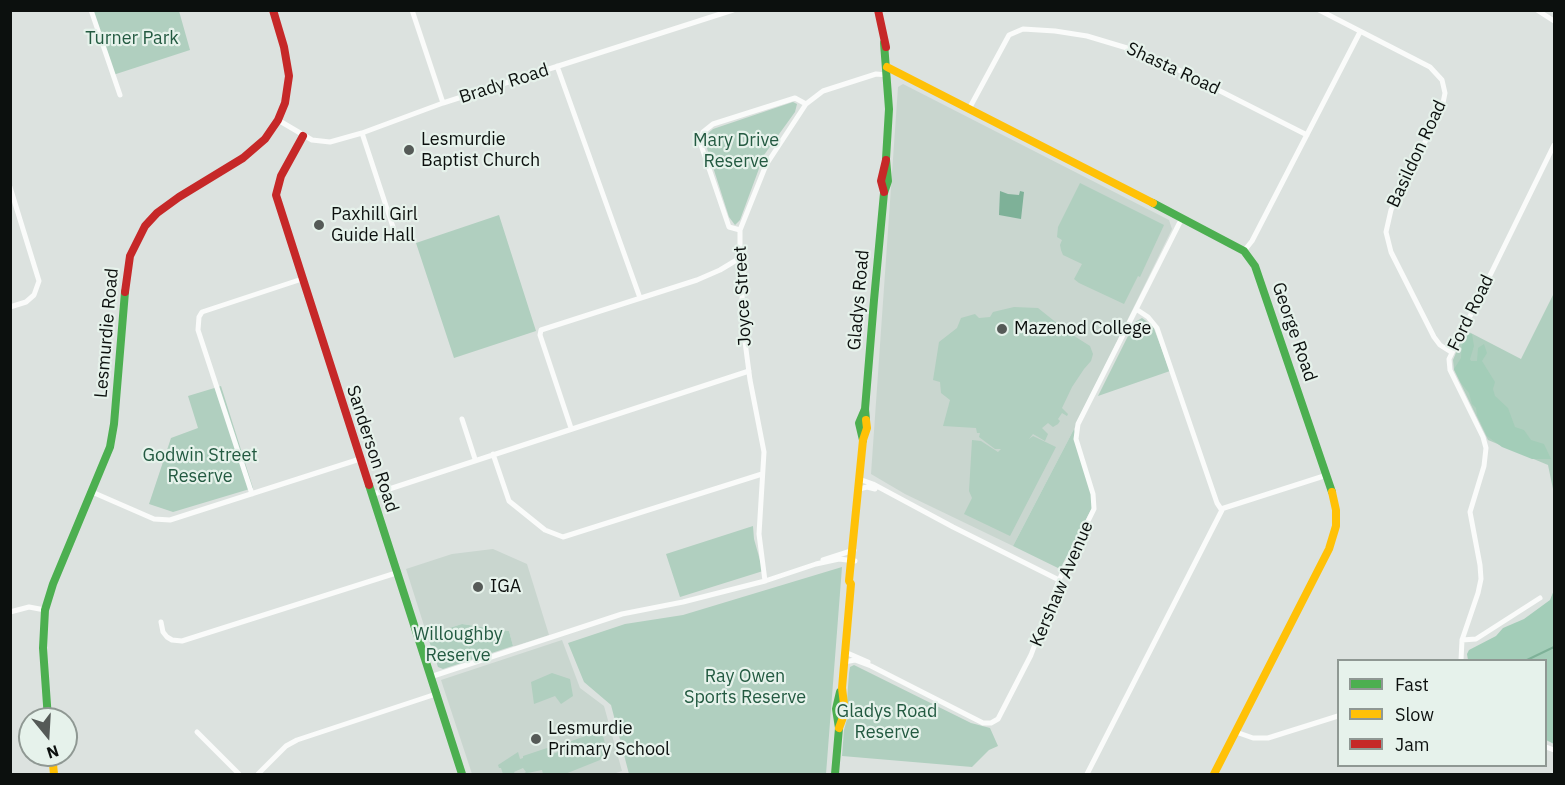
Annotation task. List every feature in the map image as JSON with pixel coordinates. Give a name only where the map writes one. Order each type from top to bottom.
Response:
[{"type":"street","points":[[91,10],[120,95]]},
{"type":"street","name":"Lesmurdie Road","points":[[47,707],[43,666],[45,610],[53,584],[105,462],[112,438],[127,268],[130,256],[150,219],[164,206],[255,149],[278,120],[285,103],[289,76],[284,47],[273,10]]},
{"type":"street","points":[[412,10],[443,103]]},
{"type":"street","name":"Brady Road","points":[[278,120],[303,136],[323,143],[362,133],[443,103],[733,10]]},
{"type":"street","name":"Gladys Road","points":[[835,774],[839,728],[845,710],[842,688],[851,584],[849,581],[853,561],[863,440],[867,428],[865,409],[884,193],[881,182],[886,159],[892,95],[878,10]]},
{"type":"street","name":"Basildon Road","points":[[1319,10],[1430,67],[1444,83],[1442,108],[1391,210],[1386,232],[1391,252],[1431,332],[1440,345],[1451,352]]},
{"type":"street","points":[[1537,10],[1554,21]]},
{"type":"street","name":"Shasta Road","points":[[969,109],[1004,41],[1011,33],[1023,29],[1061,31],[1128,47],[1155,58],[1306,135]]},
{"type":"street","points":[[890,72],[905,76],[1244,251],[1252,242],[1360,32]]},
{"type":"street","points":[[557,66],[640,298]]},
{"type":"street","name":"Joyce Street","points":[[765,581],[759,534],[764,452],[741,311],[744,274],[740,258],[740,230],[766,165],[806,104],[823,91],[876,74],[890,72]]},
{"type":"street","points":[[740,230],[729,227],[700,142],[703,132],[713,124],[795,98],[806,104]]},
{"type":"street","points":[[362,133],[393,227]]},
{"type":"street","name":"Sanderson Road","points":[[303,136],[281,176],[276,195],[462,774]]},
{"type":"street","name":"Ford Road","points":[[1461,659],[1462,640],[1480,587],[1480,565],[1470,512],[1484,466],[1486,448],[1448,362],[1554,145]]},
{"type":"street","points":[[10,188],[39,281],[34,295],[26,302],[10,307]]},
{"type":"street","name":"Kershaw Avenue","points":[[844,662],[855,660],[871,666],[983,723],[993,723],[1000,716],[1027,663],[1059,580],[1089,521],[1095,504],[1077,445],[1077,429],[1182,218]]},
{"type":"street","name":"George Road","points":[[1214,774],[1334,538],[1336,526],[1336,510],[1327,476],[1260,279],[1255,266],[1244,251]]},
{"type":"street","points":[[571,428],[540,335],[541,330],[710,275],[740,258]]},
{"type":"street","points":[[252,494],[197,323],[202,312],[302,279]]},
{"type":"street","points":[[1136,309],[1148,317],[1157,328],[1213,493],[1222,510]]},
{"type":"street","points":[[371,495],[749,371]]},
{"type":"street","points":[[462,419],[475,459]]},
{"type":"street","points":[[493,454],[509,501],[545,530],[563,537],[762,474]]},
{"type":"street","points":[[92,492],[163,521],[360,459]]},
{"type":"street","points":[[1087,774],[1222,510],[1327,476]]},
{"type":"street","points":[[860,479],[1059,580]]},
{"type":"street","points":[[859,489],[870,487],[883,491]]},
{"type":"street","points":[[430,677],[622,614],[683,602],[765,581],[854,550]]},
{"type":"street","points":[[816,564],[839,559],[853,561]]},
{"type":"street","points":[[161,622],[166,636],[171,640],[182,641],[396,573]]},
{"type":"street","points":[[1462,640],[1476,639],[1540,598]]},
{"type":"street","points":[[10,612],[29,607],[45,610]]},
{"type":"street","name":"Kershaw Avenue","points":[[845,652],[867,661],[871,666]]},
{"type":"street","points":[[258,774],[286,746],[297,740],[436,694]]},
{"type":"street","points":[[1236,732],[1250,737],[1264,738],[1337,716]]},
{"type":"street","points":[[196,732],[239,774]]},
{"type":"shaded area","name":"Mazenod College","points":[[903,84],[1169,220],[1172,229],[1074,429],[1013,546],[905,494],[871,474],[898,87]]},
{"type":"shaded area","points":[[1000,191],[1019,195],[1020,191],[1024,192],[1021,219],[999,215]]},
{"type":"shaded area","points":[[1472,334],[1474,346],[1471,361],[1477,361],[1478,348],[1484,344],[1487,353],[1482,361],[1495,382],[1493,389],[1495,396],[1508,408],[1515,427],[1524,430],[1531,440],[1544,444],[1551,459],[1532,459],[1502,447],[1487,436],[1469,393],[1454,369],[1461,358],[1462,344],[1467,335]]},
{"type":"shaded area","points":[[493,549],[527,564],[549,635],[513,646],[509,631],[462,624],[427,635],[406,569],[452,554]]},
{"type":"shaded area","points":[[1554,590],[1554,744],[1547,740],[1547,659],[1468,659],[1467,654],[1469,650],[1496,636],[1503,628],[1524,619],[1550,600]]},
{"type":"shaded area","name":"Lesmurdie Primary School","points":[[562,640],[580,688],[604,706],[622,771],[613,774],[472,774],[441,680]]},
{"type":"green space","name":"Turner Park","points":[[91,11],[179,11],[190,50],[113,75]]},
{"type":"green space","name":"Mary Drive Reserve","points":[[793,102],[797,104],[795,112],[764,155],[740,220],[735,225],[729,217],[705,136],[713,129]]},
{"type":"green space","points":[[1080,183],[1164,225],[1140,277],[1138,276],[1124,304],[1074,279],[1082,264],[1063,255],[1061,250],[1062,240],[1057,237],[1058,227]]},
{"type":"green space","points":[[499,215],[536,331],[454,358],[416,243]]},
{"type":"green space","points":[[1554,293],[1554,494],[1548,465],[1488,440],[1454,370],[1453,360],[1464,333],[1467,331],[1521,359]]},
{"type":"green space","points":[[1014,307],[1038,308],[1090,346],[1093,354],[1062,408],[1068,414],[1067,416],[1062,413],[1058,424],[1053,427],[1048,423],[1042,428],[1048,434],[1045,441],[1033,434],[1029,439],[1033,436],[1056,447],[1010,536],[964,514],[972,498],[969,491],[972,440],[981,441],[998,452],[1001,449],[995,449],[979,437],[980,433],[977,433],[976,428],[943,426],[950,400],[941,393],[940,382],[933,380],[939,342],[957,328],[961,318],[975,314],[979,318],[990,317],[993,312]]},
{"type":"green space","points":[[1142,318],[1153,326],[1170,371],[1098,396],[1135,322]]},
{"type":"green space","name":"Godwin Street Reserve","points":[[221,386],[253,488],[173,512],[149,504],[171,438],[198,428],[188,396]]},
{"type":"green space","points":[[1074,429],[1095,502],[1060,569],[1013,546]]},
{"type":"green space","points":[[753,526],[754,539],[763,571],[680,597],[666,554]]},
{"type":"green space","name":"Ray Owen Sports Reserve","points":[[842,567],[826,774],[629,774],[611,705],[584,682],[568,643],[625,624],[683,615]]},
{"type":"green space","name":"Willoughby Reserve","points":[[462,624],[509,631],[513,646],[443,669],[438,667],[427,635]]},
{"type":"green space","name":"Gladys Road Reserve","points":[[854,665],[971,723],[990,728],[998,746],[989,750],[972,767],[842,756],[844,730],[849,712],[847,701],[849,673],[850,667]]},
{"type":"green space","points":[[552,673],[570,679],[573,696],[561,704],[555,696],[534,704],[531,682]]},
{"type":"green space","points":[[599,731],[603,736],[607,751],[600,760],[565,774],[543,774],[542,770],[523,774],[526,772],[523,768],[514,772],[515,774],[503,774],[499,768],[498,765],[518,752],[520,759],[550,747],[553,754],[568,748],[566,743]]},
{"type":"waterway","points":[[1529,659],[1554,647]]},
{"type":"traffic: fast","points":[[866,420],[874,300],[884,193],[888,181],[886,159],[889,109],[884,43]]},
{"type":"traffic: fast","points":[[1153,203],[1244,251],[1255,266],[1332,492]]},
{"type":"traffic: fast","points":[[47,707],[43,648],[45,610],[53,584],[110,447],[125,292]]},
{"type":"traffic: fast","points":[[863,440],[859,423],[865,409]]},
{"type":"traffic: fast","points":[[369,485],[462,774]]},
{"type":"traffic: fast","points":[[835,774],[839,728],[836,709],[840,692]]},
{"type":"traffic: slow","points":[[887,67],[1153,203]]},
{"type":"traffic: slow","points":[[839,728],[845,712],[842,688],[851,584],[849,581],[863,440],[867,428],[866,420]]},
{"type":"traffic: slow","points":[[1214,774],[1329,549],[1336,526],[1336,510],[1332,492]]},
{"type":"traffic: slow","points":[[53,767],[54,774]]},
{"type":"traffic: jam","points":[[125,292],[130,256],[145,226],[157,213],[179,197],[243,158],[265,139],[278,120],[285,103],[289,76],[284,47],[273,10]]},
{"type":"traffic: jam","points":[[878,10],[886,47]]},
{"type":"traffic: jam","points":[[303,136],[281,176],[276,195],[369,485]]},
{"type":"traffic: jam","points":[[884,192],[881,181],[886,160]]},
{"type":"place","name":"Lesmurdie Baptist Church","points":[[409,150]]},
{"type":"place","name":"Paxhill Girl Guide Hall","points":[[319,225]]},
{"type":"place","name":"Mazenod College","points":[[1002,329]]},
{"type":"place","name":"IGA","points":[[478,587]]},
{"type":"place","name":"Lesmurdie Primary School","points":[[536,739]]}]
